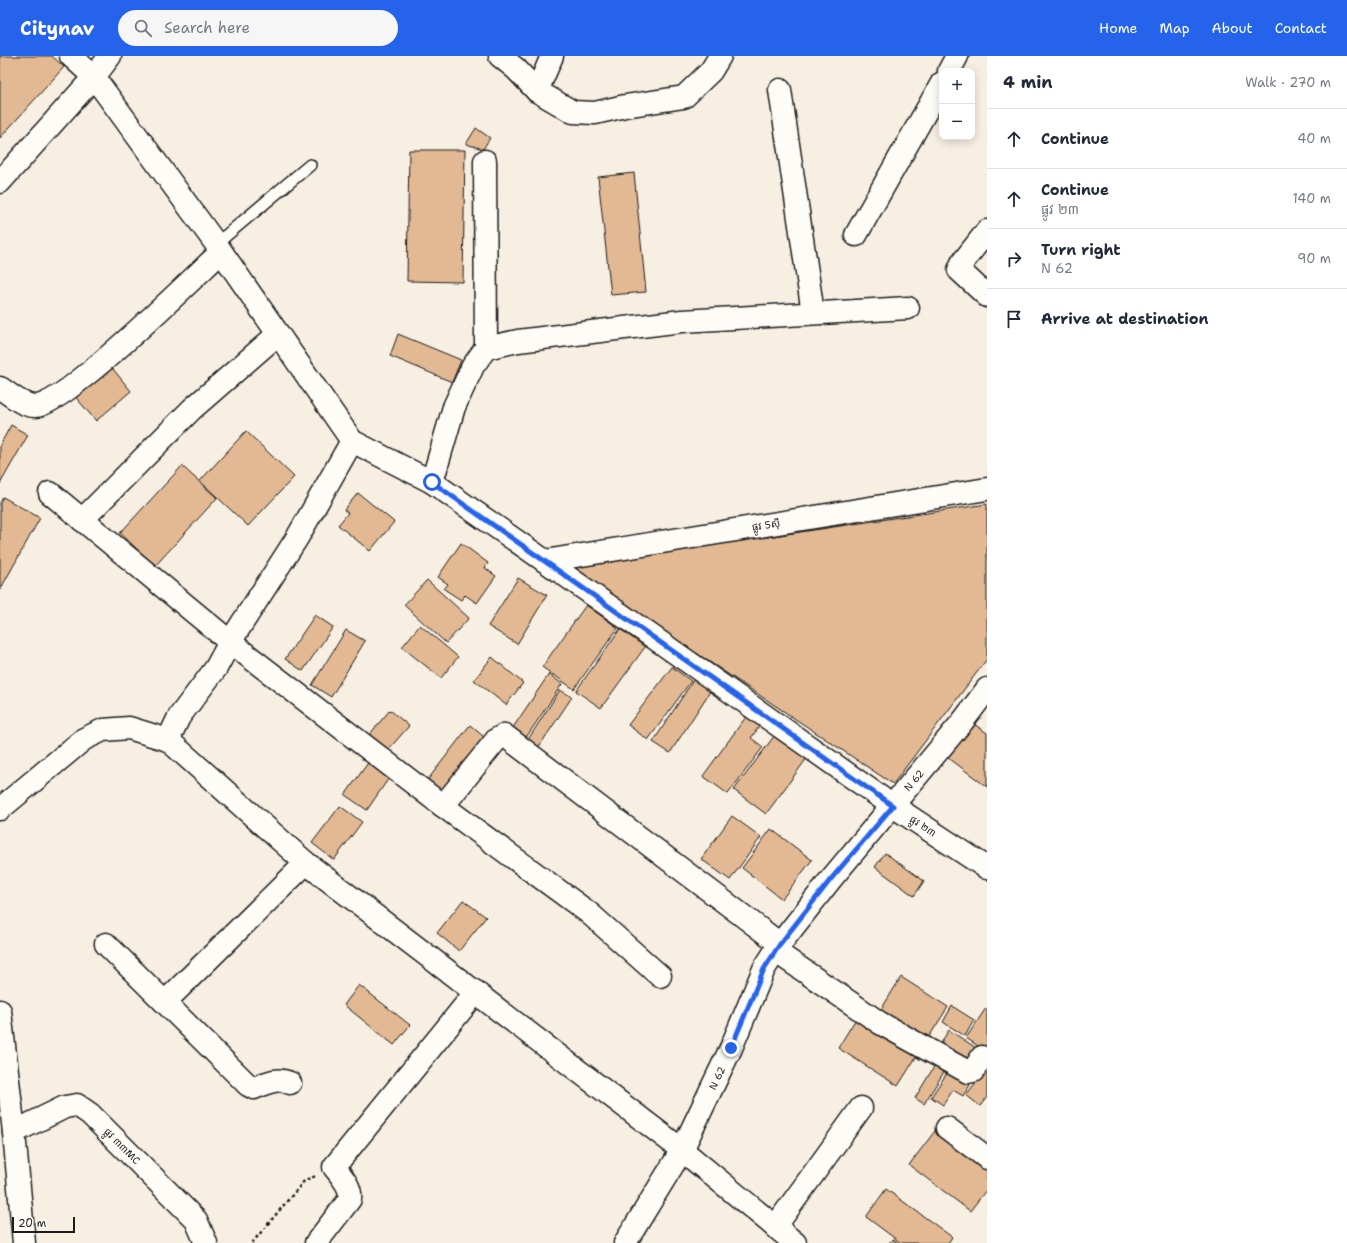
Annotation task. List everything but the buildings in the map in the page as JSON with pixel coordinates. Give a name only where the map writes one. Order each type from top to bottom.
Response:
[{"type":"street","points":[[71,56],[94,77],[218,248],[352,441],[297,538],[230,642],[216,668],[179,717],[168,740]]},
{"type":"street","points":[[0,182],[94,77],[110,56]]},
{"type":"street","points":[[500,56],[516,69],[537,91],[573,112],[595,113],[625,106],[684,97],[711,71],[720,56]]},
{"type":"street","points":[[537,91],[552,56]]},
{"type":"street","points":[[951,68],[957,56]]},
{"type":"street","points":[[856,235],[939,88]]},
{"type":"street","points":[[780,90],[813,313]]},
{"type":"street","points":[[432,482],[454,407],[473,366],[486,348],[485,161]]},
{"type":"street","points":[[987,231],[962,263],[959,270],[987,296]]},
{"type":"street","points":[[0,388],[27,405],[36,406],[62,394],[120,346],[218,248]]},
{"type":"street","points":[[486,348],[518,341],[682,321],[908,308]]},
{"type":"street","points":[[82,520],[192,409],[278,334]]},
{"type":"street","name":"ផ្លូវ ២៣","points":[[352,441],[432,482],[893,806],[984,858]]},
{"type":"street","name":"ផ្លូវ 5ស៊ី","points":[[545,562],[987,488]]},
{"type":"street","points":[[50,493],[230,642],[442,806],[589,913],[660,976]]},
{"type":"street","name":"N 62","points":[[625,1243],[682,1150],[731,1048],[764,969],[777,948],[831,879],[893,806],[987,689]]},
{"type":"street","points":[[0,809],[84,739],[103,730],[129,728],[168,740],[306,863],[682,1150],[795,1243]]},
{"type":"street","points":[[442,806],[497,739],[504,736],[777,948],[880,1023],[968,1072],[973,1071],[982,1057]]},
{"type":"street","points":[[165,1002],[306,863]]},
{"type":"street","points":[[106,944],[248,1085],[254,1088],[274,1080],[282,1079],[290,1083]]},
{"type":"street","points":[[316,1243],[350,1199],[351,1194],[347,1184],[334,1167],[476,992]]},
{"type":"street","points":[[0,1011],[14,1132],[24,1243]]},
{"type":"street","name":"ផ្លូវ ៣៣MC","points":[[14,1132],[65,1107],[77,1105],[90,1114],[196,1220],[206,1243]]},
{"type":"street","points":[[775,1227],[861,1108]]},
{"type":"street","points":[[947,1128],[987,1158]]},
{"type":"lane","points":[[218,248],[310,165]]},
{"type":"path","points":[[252,1243],[306,1180],[334,1167]]},
{"type":"route","points":[[432,482],[893,806],[831,879],[780,944],[764,969],[731,1048]]}]
